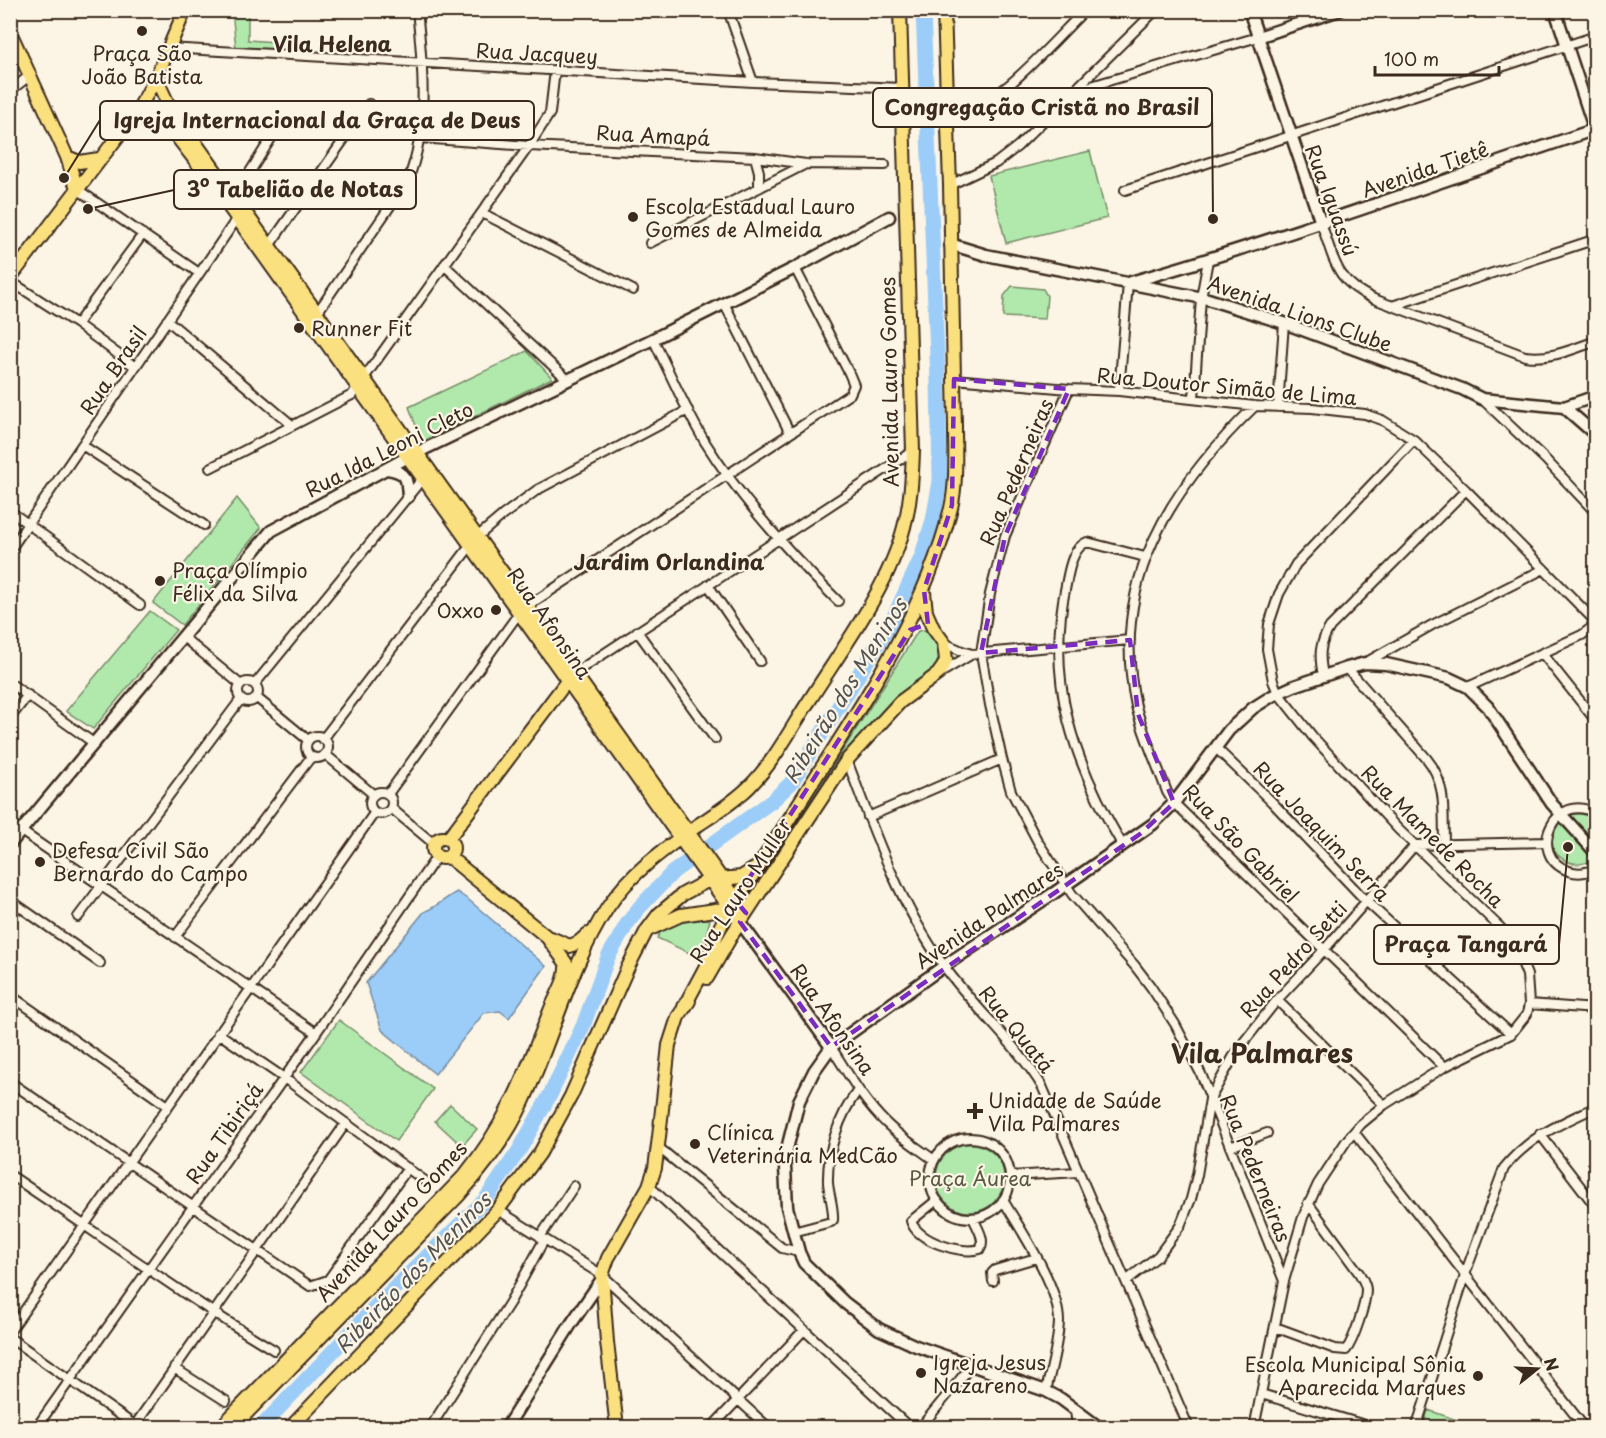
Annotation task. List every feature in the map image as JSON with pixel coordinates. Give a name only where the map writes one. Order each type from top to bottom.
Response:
[{"type":"main road","points":[[10,279],[99,159],[127,127],[156,78],[185,10]]},
{"type":"main road","name":"Avenida Lauro Gomes","points":[[232,1428],[459,1195],[490,1158],[523,1101],[574,972],[596,926],[618,894],[634,876],[687,840],[731,803],[749,787],[772,759],[869,607],[892,561],[904,529],[910,499],[913,451],[900,10]]},
{"type":"main road","points":[[938,674],[946,660],[944,643],[933,628],[926,612],[924,590],[952,505],[955,463],[944,10]]},
{"type":"main road","points":[[10,32],[67,157],[77,189]]},
{"type":"main road","name":"Rua Afonsina","points":[[156,78],[169,106],[234,197],[240,213],[743,918]]},
{"type":"main road","name":"Rua Afonsina","points":[[138,110],[161,116],[166,121],[269,246],[317,313],[361,384]]},
{"type":"main road","points":[[67,157],[79,162],[99,159]]},
{"type":"main road","name":"Rua Afonsina","points":[[413,456],[423,478],[474,542]]},
{"type":"main road","name":"Rua Lauro Muller","points":[[602,1277],[608,1258],[649,1186],[655,1168],[669,1045],[678,1017],[707,964],[732,904],[838,743],[901,639],[924,590]]},
{"type":"main road","points":[[901,639],[915,627],[933,628]]},
{"type":"main road","name":"Rua Lauro Muller","points":[[684,1007],[712,971],[743,918],[847,760],[900,702],[938,674]]},
{"type":"main road","points":[[440,852],[453,848],[448,839],[570,677]]},
{"type":"main road","points":[[440,852],[547,937]]},
{"type":"main road","points":[[292,1427],[498,1210],[540,1154],[571,1096],[627,969],[647,930],[659,914],[692,888],[715,880],[741,877],[758,867]]},
{"type":"main road","points":[[647,930],[681,915],[732,904]]},
{"type":"main road","name":"Avenida Lauro Gomes","points":[[547,937],[567,946],[573,945],[596,926]]},
{"type":"main road","name":"Avenida Lauro Gomes","points":[[220,1428],[452,1189],[487,1146],[516,1096],[563,980],[566,963],[547,937]]},
{"type":"main road","points":[[602,1277],[617,1428]]},
{"type":"street","points":[[317,313],[408,180],[420,138],[423,63],[417,10]]},
{"type":"street","points":[[728,10],[753,82]]},
{"type":"street","points":[[947,124],[977,110],[996,96],[1085,10]]},
{"type":"street","points":[[950,185],[980,172],[1005,157],[1156,10]]},
{"type":"street","name":"Rua Iguassú","points":[[1249,10],[1321,224],[1336,265],[1348,284],[1357,291],[1392,306],[1525,356],[1556,354],[1596,341]]},
{"type":"street","points":[[1073,92],[1341,10]]},
{"type":"street","points":[[1555,10],[1595,131]]},
{"type":"street","points":[[1125,190],[1596,36]]},
{"type":"street","name":"Rua Jacquey","points":[[168,48],[753,82],[903,88]]},
{"type":"street","points":[[210,468],[352,395],[482,213],[550,113],[555,70]]},
{"type":"street","points":[[10,91],[29,76]]},
{"type":"street","points":[[269,246],[369,104]]},
{"type":"street","points":[[234,197],[272,137],[292,131],[345,137]]},
{"type":"street","name":"Avenida Tietê","points":[[1128,283],[1321,224],[1595,131]]},
{"type":"street","name":"Rua Amapá","points":[[420,138],[754,157],[806,164],[885,165]]},
{"type":"street","points":[[754,157],[759,171],[759,188]]},
{"type":"street","points":[[650,243],[806,164]]},
{"type":"street","points":[[77,189],[199,273]]},
{"type":"street","name":"Rua Brasil","points":[[10,550],[240,213]]},
{"type":"street","points":[[482,213],[633,290]]},
{"type":"street","name":"Rua Ida Leoni Cleto","points":[[10,844],[271,531],[387,469],[795,268],[889,218]]},
{"type":"street","points":[[77,324],[143,234]]},
{"type":"street","points":[[1392,306],[1596,239]]},
{"type":"street","name":"Avenida Lions Clube","points":[[950,244],[986,255],[1201,298],[1284,323],[1462,389],[1482,399],[1564,406]]},
{"type":"street","points":[[10,251],[21,263]]},
{"type":"street","points":[[1194,398],[1201,298],[1208,260]]},
{"type":"street","points":[[444,265],[568,380]]},
{"type":"street","points":[[388,794],[523,610],[850,394],[854,385],[846,366],[795,268]]},
{"type":"street","points":[[10,279],[134,366]]},
{"type":"street","points":[[1119,391],[1128,283]]},
{"type":"street","points":[[724,303],[790,433]]},
{"type":"street","points":[[167,320],[292,425]]},
{"type":"street","points":[[1278,407],[1284,323]]},
{"type":"street","points":[[653,339],[705,442],[727,475],[778,539],[838,602]]},
{"type":"street","name":"Rua Doutor Simão de Lima","points":[[954,379],[1119,391],[1255,406],[1312,408],[1365,414],[1382,420],[1414,440],[1594,618]]},
{"type":"street","name":"Rua Pederneiras","points":[[1069,389],[1005,536],[990,594],[981,653],[1002,759],[1011,791],[1038,842],[1066,885],[1135,966],[1163,1004],[1201,1074],[1284,1281]]},
{"type":"street","points":[[1564,406],[1596,396]]},
{"type":"street","points":[[1482,399],[1545,459],[1596,513]]},
{"type":"street","name":"Rua São Gabriel","points":[[1255,406],[1222,438],[1174,500],[1145,557],[1137,587],[1130,640],[1138,714],[1167,792],[1174,803],[1444,1067]]},
{"type":"street","points":[[1564,406],[1596,435]]},
{"type":"street","points":[[323,739],[474,542],[503,514],[537,490],[688,410]]},
{"type":"street","name":"Rua Mamede Rocha","points":[[1414,440],[1311,547],[1287,577],[1269,624],[1266,639],[1271,670],[1278,693],[1337,765],[1513,940],[1521,955],[1527,975],[1529,1005]]},
{"type":"street","points":[[82,445],[204,525]]},
{"type":"street","points":[[570,677],[913,451]]},
{"type":"street","points":[[387,469],[397,470],[404,476],[408,485],[408,497]]},
{"type":"street","points":[[255,684],[423,478]]},
{"type":"street","points":[[1323,675],[1319,653],[1324,636],[1330,627],[1466,490]]},
{"type":"street","points":[[10,512],[140,605]]},
{"type":"street","points":[[1123,846],[1104,815],[1077,749],[1059,677],[1058,645],[1061,609],[1068,575],[1075,551],[1080,545],[1087,542],[1145,557]]},
{"type":"street","points":[[1365,663],[1432,625],[1544,569]]},
{"type":"street","points":[[708,585],[760,661]]},
{"type":"street","points":[[1468,687],[1587,632],[1594,618]]},
{"type":"street","points":[[637,631],[715,740]]},
{"type":"street","points":[[183,637],[241,685]]},
{"type":"street","points":[[944,643],[972,654],[1130,640]]},
{"type":"street","points":[[1542,653],[1596,721]]},
{"type":"street","points":[[938,674],[972,654]]},
{"type":"street","name":"Avenida Palmares","points":[[1100,1428],[1046,1391],[916,1346],[879,1329],[828,1288],[804,1263],[793,1232],[785,1189],[789,1133],[799,1101],[814,1071],[831,1047],[944,966],[1153,824],[1174,803],[1229,730],[1261,702],[1323,675],[1365,663],[1386,664],[1429,672],[1468,687],[1488,706],[1560,814],[1596,853]]},
{"type":"street","points":[[1347,668],[1427,759],[1438,775],[1442,792],[1444,843]]},
{"type":"street","points":[[248,682],[255,684],[258,690],[256,698],[250,702],[241,699],[238,691],[241,685],[248,682]]},
{"type":"street","points":[[10,683],[95,744]]},
{"type":"street","points":[[10,718],[28,695]]},
{"type":"street","points":[[256,698],[308,740]]},
{"type":"street","points":[[78,917],[241,699]]},
{"type":"street","points":[[308,740],[317,736],[327,744],[325,754],[320,758],[311,757]]},
{"type":"street","points":[[308,740],[306,747],[311,757]]},
{"type":"street","name":"Rua Joaquim Serra","points":[[1216,748],[1272,802],[1366,901],[1511,1034]]},
{"type":"street","points":[[325,754],[374,795]]},
{"type":"street","points":[[175,937],[311,757]]},
{"type":"street","points":[[868,817],[1002,759]]},
{"type":"street","name":"Rua Quatá","points":[[847,760],[893,878],[944,966],[1034,1072],[1152,1337],[1189,1428]]},
{"type":"street","points":[[375,812],[370,803],[374,795],[382,792],[388,794],[391,799],[391,808],[440,852]]},
{"type":"street","points":[[375,812],[385,813],[391,808]]},
{"type":"street","points":[[1596,814],[1581,808],[1560,814],[1548,831],[1547,842],[1554,861],[1562,868],[1581,873],[1596,868]]},
{"type":"street","points":[[10,1331],[375,812]]},
{"type":"street","points":[[21,831],[316,1033]]},
{"type":"street","points":[[1415,845],[1547,842]]},
{"type":"street","name":"Rua Pedro Setti","points":[[1126,1281],[1158,1256],[1180,1226],[1191,1199],[1197,1175],[1210,1099],[1236,1052],[1277,1000],[1324,950],[1415,845]]},
{"type":"street","name":"Rua Tibiriçá","points":[[36,1428],[316,1033],[440,852]]},
{"type":"street","points":[[10,900],[100,963]]},
{"type":"street","name":"Rua Afonsina","points":[[743,918],[858,1090],[896,1133],[934,1160]]},
{"type":"street","points":[[10,995],[168,1106]]},
{"type":"street","points":[[1277,1000],[1384,1105]]},
{"type":"street","points":[[1254,1428],[1284,1281],[1308,1203],[1318,1184],[1354,1132],[1384,1105],[1444,1067],[1511,1034],[1527,1014],[1529,1005],[1596,1008]]},
{"type":"street","points":[[218,1033],[425,1180]]},
{"type":"street","points":[[10,1082],[310,1286],[328,1280],[408,1168]]},
{"type":"street","points":[[793,1232],[833,1220],[828,1181],[831,1153],[846,1108],[858,1090]]},
{"type":"street","points":[[1416,1428],[1466,1274],[1504,1168],[1514,1155],[1540,1134],[1596,1107]]},
{"type":"street","points":[[10,1338],[136,1427],[174,1368],[346,1124]]},
{"type":"street","points":[[1354,1132],[1585,1428]]},
{"type":"street","points":[[1230,1147],[1267,1133]]},
{"type":"street","points":[[1540,1134],[1596,1207]]},
{"type":"street","points":[[964,1138],[973,1138],[991,1144],[999,1150],[1005,1158],[1010,1176],[1004,1200],[990,1212],[973,1218],[949,1212],[937,1200],[930,1176],[934,1160],[946,1146],[964,1138]]},
{"type":"street","points":[[658,1147],[778,1244],[799,1252]]},
{"type":"street","points":[[1010,1176],[1079,1172]]},
{"type":"street","points":[[11,1177],[85,1224],[213,1313],[274,1350]]},
{"type":"street","points":[[430,1428],[510,1302],[542,1239],[574,1186]]},
{"type":"street","points":[[649,1186],[910,1428]]},
{"type":"street","points":[[937,1200],[911,1221],[915,1229],[934,1242],[959,1250],[980,1249],[982,1239],[973,1218]]},
{"type":"street","points":[[1004,1200],[1052,1290],[1059,1321],[1058,1338],[1046,1391]]},
{"type":"street","points":[[1275,1327],[1335,1349],[1346,1350],[1351,1342],[1366,1295],[1365,1284],[1359,1272],[1308,1203]]},
{"type":"street","points":[[498,1210],[602,1277],[770,1428]]},
{"type":"street","points":[[993,1281],[994,1270],[1036,1258]]},
{"type":"street","name":"Rua Lauro Muller","points":[[506,1428],[602,1277]]},
{"type":"street","points":[[711,1428],[804,1330]]},
{"type":"street","points":[[920,1428],[971,1366]]},
{"type":"street","points":[[174,1368],[226,1401]]},
{"type":"street","points":[[1261,1394],[1375,1428]]},
{"type":"street","points":[[1075,1409],[1077,1428]]},
{"type":"highlighted area","points":[[954,379],[1069,389],[1005,536],[981,653],[1130,640],[1138,714],[1174,803],[1140,834],[831,1047],[740,922],[746,913],[735,900],[910,630],[928,624],[924,590],[952,505]]},
{"type":"green space","points":[[232,11],[248,11],[248,40],[276,42],[278,50],[236,48]]},
{"type":"green space","points":[[1090,151],[1107,218],[1006,243],[989,176]]},
{"type":"green space","points":[[1012,286],[1043,289],[1047,296],[1045,319],[1003,317],[1004,296]]},
{"type":"green space","points":[[527,351],[552,378],[422,442],[409,407]]},
{"type":"green space","points":[[237,498],[261,528],[182,625],[153,603]]},
{"type":"green space","points":[[150,611],[176,630],[93,729],[66,711]]},
{"type":"green space","points":[[924,630],[936,640],[943,654],[934,672],[894,699],[868,726],[846,754],[745,905],[741,905],[819,788],[918,631]]},
{"type":"green space","points":[[1581,810],[1595,817],[1595,844],[1568,815],[1569,812]]},
{"type":"green space","points":[[1559,822],[1593,859],[1579,864],[1564,860],[1558,855],[1553,849],[1551,833]]},
{"type":"green space","points":[[710,920],[700,958],[657,938],[661,932],[672,925]]},
{"type":"green space","points":[[339,1020],[433,1089],[396,1141],[301,1072]]},
{"type":"green space","points":[[450,1104],[477,1129],[462,1146],[435,1121]]},
{"type":"green space","name":"Praça Áurea","points":[[970,1144],[983,1147],[994,1154],[1001,1165],[1004,1178],[1001,1191],[994,1202],[983,1209],[970,1212],[957,1209],[946,1202],[939,1191],[936,1178],[939,1165],[946,1154],[957,1147]]},
{"type":"green space","points":[[1428,1410],[1477,1427],[1423,1427]]},
{"type":"water","points":[[457,892],[546,966],[509,1018],[500,1011],[484,1013],[435,1074],[382,1030],[366,983],[424,912]]},
{"type":"waterway","name":"Ribeirão dos Meninos","points":[[260,1428],[374,1308],[485,1200],[520,1149],[551,1093],[583,1026],[608,957],[627,924],[673,872],[772,801],[791,783],[892,621],[921,558],[933,520],[940,481],[923,10]]},
{"type":"place","name":"Praça São João Batista","points":[[142,31]]},
{"type":"place","name":"Igreja Internacional da Graça de Deus","points":[[64,178]]},
{"type":"place","name":"3º Tabelião de Notas","points":[[88,209]]},
{"type":"place","name":"Escola Estadual Lauro Gomes de Almeida","points":[[633,217]]},
{"type":"place","name":"Congregação Cristã no Brasil","points":[[1213,219]]},
{"type":"place","name":"Runner Fit","points":[[299,328]]},
{"type":"place","name":"Praça Olímpio Félix da Silva","points":[[160,581]]},
{"type":"place","name":"Oxxo","points":[[496,610]]},
{"type":"place","name":"Praça Tangará","points":[[1568,847]]},
{"type":"place","name":"Defesa Civil São Bernardo do Campo","points":[[40,862]]},
{"type":"place","name":"Unidade de Saúde Vila Palmares","points":[[975,1111]]},
{"type":"place","name":"Clínica Veterinária MedCão","points":[[695,1144]]},
{"type":"place","name":"Igreja Jesus Nazareno","points":[[921,1373]]},
{"type":"place","name":"Escola Municipal Sônia Aparecida Marques","points":[[1478,1376]]},
{"type":"district","name":"Vila Helena","points":[[332,43]]},
{"type":"district","name":"Jardim Orlandina","points":[[669,561]]},
{"type":"district","name":"Vila Palmares","points":[[1262,1052]]}]
